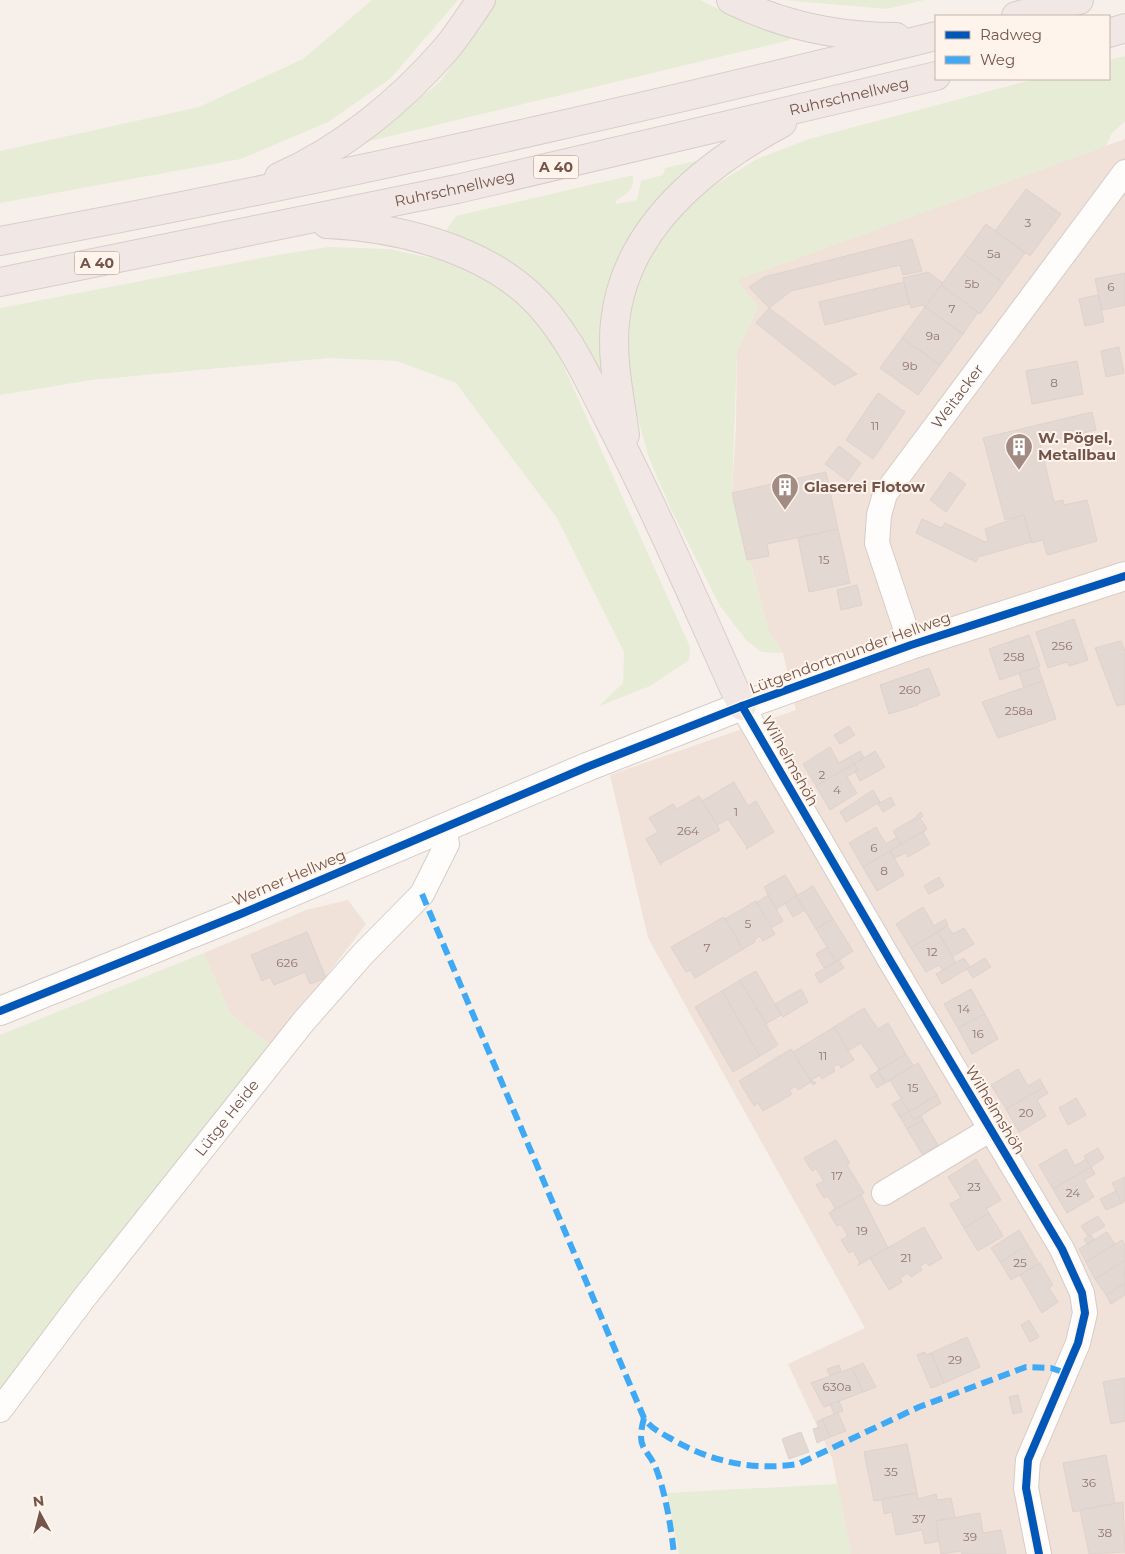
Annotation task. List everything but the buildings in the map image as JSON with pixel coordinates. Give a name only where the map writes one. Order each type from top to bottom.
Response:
[{"type":"highway","points":[[209,201],[264,184],[287,174],[324,154],[358,130],[392,103],[446,49],[481,0]]},
{"type":"highway","points":[[731,0],[773,18],[849,35],[909,37],[935,35]]},
{"type":"highway","points":[[1020,15],[1080,0]]},
{"type":"highway","points":[[1110,33],[1125,28]]},
{"type":"highway","points":[[0,241],[419,158],[649,106],[935,35]]},
{"type":"highway","name":"Ruhrschnellweg","points":[[0,282],[266,229],[564,165],[935,76]]},
{"type":"highway","points":[[628,456],[614,350],[615,322],[627,272],[639,246],[658,220],[682,194],[716,165],[751,140],[811,110],[846,99]]},
{"type":"highway","points":[[266,229],[317,224],[384,230],[434,243],[486,264],[529,294],[560,329],[575,352],[628,456],[742,706]]},
{"type":"main road","name":"Lütgendortmunder Hellweg","points":[[587,767],[742,706],[911,645],[1125,576]]},
{"type":"main road","name":"Werner Hellweg","points":[[0,1011],[243,913],[587,767]]},
{"type":"street","name":"Weitacker","points":[[911,645],[877,543],[879,515],[884,494],[1125,172]]},
{"type":"street","name":"Wilhelmshöh","points":[[742,706],[825,852],[1062,1248],[1082,1292],[1085,1313],[1078,1343],[1028,1460],[1026,1488],[1039,1554]]},
{"type":"street","name":"Lütge Heide","points":[[0,1410],[84,1298],[304,1021],[363,954],[422,894],[447,844],[444,828]]},
{"type":"street","name":"Wilhelmshöh","points":[[884,1193],[991,1129]]},
{"type":"shaded area","points":[[1125,139],[1125,1554],[851,1554],[832,1458],[788,1364],[865,1328],[648,938],[610,775],[796,710],[783,653],[769,632],[751,564],[747,560],[732,492],[736,427],[737,352],[758,307],[737,280]]},
{"type":"shaded area","points":[[348,900],[366,924],[272,1047],[230,1014],[204,953],[306,910]]},
{"type":"green space","points":[[372,0],[458,0],[390,79],[328,122],[241,159],[0,203],[0,151],[199,107],[303,59]]},
{"type":"green space","points":[[496,0],[700,0],[750,25],[789,37],[790,40],[349,146],[392,120],[440,82]]},
{"type":"green space","points":[[783,0],[924,0],[887,9]]},
{"type":"green space","points":[[1125,56],[1125,121],[1112,133],[1106,146],[738,280],[758,307],[737,352],[732,492],[747,560],[751,564],[769,632],[783,653],[762,652],[747,641],[720,606],[670,507],[649,458],[631,394],[627,360],[627,331],[630,307],[637,281],[655,242],[680,214],[713,186],[757,159],[809,139],[1031,80],[1110,80],[1110,60]]},
{"type":"green space","points":[[718,156],[640,222],[618,259],[603,303],[601,352],[604,376],[565,312],[538,284],[513,266],[444,233],[456,216],[633,175],[631,188],[616,201],[616,204],[637,200],[641,181],[663,175],[665,168]]},
{"type":"green space","points":[[329,247],[389,249],[454,263],[505,291],[550,336],[690,647],[689,660],[650,686],[599,706],[623,683],[624,652],[557,518],[456,383],[397,361],[329,358],[91,380],[0,395],[0,308],[277,255]]},
{"type":"green space","points":[[204,953],[230,1014],[272,1047],[0,1402],[0,1035]]},
{"type":"green space","points":[[837,1484],[851,1554],[679,1554],[667,1493]]},
{"type":"marked path","points":[[422,894],[644,1418],[654,1428],[689,1448],[734,1463],[766,1466],[798,1464],[919,1407],[1026,1367],[1051,1368],[1066,1373]]},
{"type":"marked path","points":[[644,1418],[642,1443],[657,1471],[663,1491],[674,1554]]},
{"type":"cycle path","points":[[0,1011],[243,913],[587,767],[742,706],[911,645],[1125,576]]},
{"type":"cycle path","points":[[742,706],[891,962],[1062,1249],[1082,1293],[1085,1313],[1078,1343],[1028,1460],[1026,1488],[1039,1554]]},
{"type":"place","name":"W. Pögel, Metallbau","points":[[1019,471]]},
{"type":"place","name":"Glaserei Flotow","points":[[785,511]]}]
